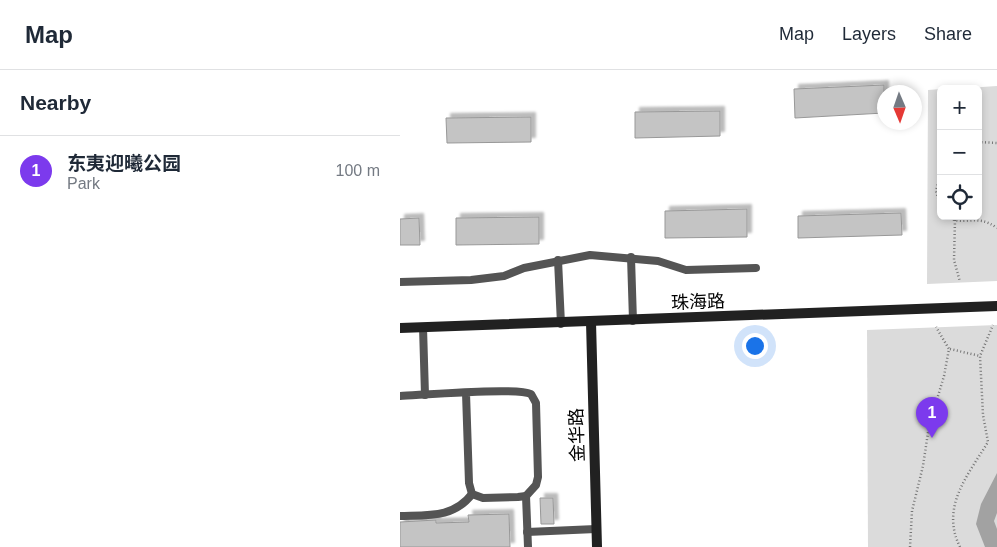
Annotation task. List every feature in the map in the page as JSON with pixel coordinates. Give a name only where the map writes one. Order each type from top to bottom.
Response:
[{"type":"main road","name":"珠海路","points":[[400,328],[561,324],[997,306]]},
{"type":"main road","name":"金华路","points":[[591,322],[597,547]]},
{"type":"lane","points":[[400,282],[471,280],[504,276],[524,268],[558,260],[590,256],[658,260],[686,270],[756,268]]},
{"type":"lane","points":[[630,257],[633,321]]},
{"type":"lane","points":[[558,260],[561,324]]},
{"type":"lane","points":[[423,327],[425,395]]},
{"type":"lane","points":[[400,396],[526,391],[534,398],[538,477],[532,491],[526,496],[483,498],[472,494]]},
{"type":"lane","points":[[466,393],[469,483],[472,494]]},
{"type":"lane","points":[[400,516],[446,514],[461,506],[472,494]]},
{"type":"lane","points":[[526,496],[528,547]]},
{"type":"lane","points":[[527,532],[596,529]]},
{"type":"path","points":[[982,142],[997,143]]},
{"type":"path","points":[[960,282],[954,260],[955,220],[962,222],[973,220]]},
{"type":"path","points":[[981,220],[997,228]]},
{"type":"path","points":[[960,547],[953,533],[954,511],[958,492],[988,442],[982,415],[980,356],[993,325]]},
{"type":"path","points":[[910,547],[912,511],[923,466],[928,426],[944,376],[949,349],[936,327]]},
{"type":"path","points":[[949,349],[980,356]]},
{"type":"shaded area","points":[[997,86],[997,281],[927,284],[928,90],[937,89],[937,220],[982,220],[982,87]]},
{"type":"shaded area","points":[[997,325],[997,547],[868,547],[867,330]]},
{"type":"shaded area","points":[[997,473],[997,513],[994,521],[997,529],[997,547],[985,547],[976,524],[981,504]]},
{"type":"building","points":[[877,85],[877,113],[795,118],[794,89]]},
{"type":"building","points":[[720,111],[720,136],[635,138],[635,112]]},
{"type":"building","points":[[531,117],[531,142],[447,143],[446,118]]},
{"type":"building","points":[[747,209],[747,237],[665,238],[665,211]]},
{"type":"building","points":[[901,213],[902,235],[798,238],[798,216]]},
{"type":"building","points":[[539,217],[539,244],[456,245],[456,218]]},
{"type":"building","points":[[419,218],[420,245],[400,245],[400,219]]},
{"type":"building","points":[[540,498],[553,498],[554,524],[541,524]]},
{"type":"building","points":[[509,514],[510,547],[400,547],[400,522],[436,520],[436,523],[469,522],[468,515]]},
{"type":"place","name":"东夷迎曦公园","points":[[932,438]]}]
